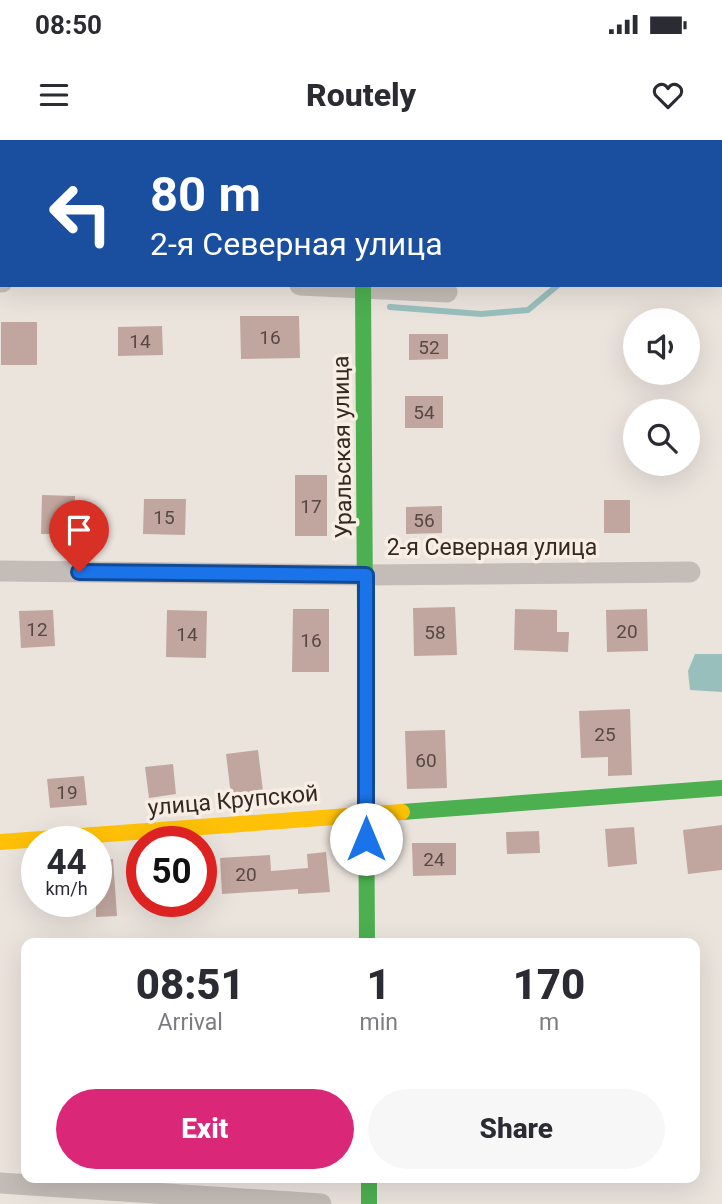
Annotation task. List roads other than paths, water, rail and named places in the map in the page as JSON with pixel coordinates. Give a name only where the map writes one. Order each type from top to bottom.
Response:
[{"type":"street","name":"Уральская улица","points":[[363,287],[367,938]]},
{"type":"street","points":[[370,287],[402,292],[447,292]]},
{"type":"street","name":"2-я Северная улица","points":[[0,571],[366,575],[690,572]]},
{"type":"street","name":"улица Крупской","points":[[0,842],[722,788]]},
{"type":"street","points":[[369,1183],[369,1204]]},
{"type":"street","points":[[0,1184],[321,1204]]},
{"type":"water","points":[[695,654],[722,654],[722,692],[690,690],[688,671]]},
{"type":"waterway","points":[[390,307],[481,314],[528,310],[556,287]]}]
